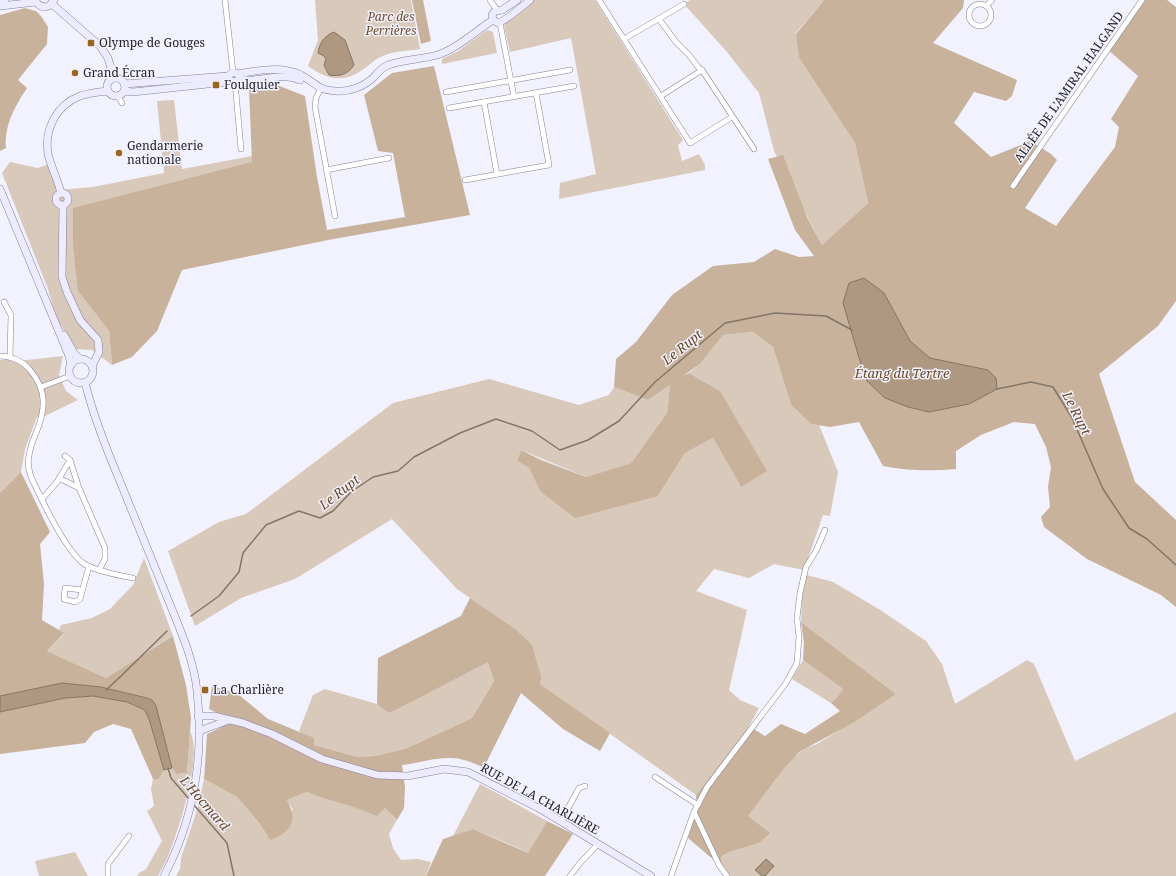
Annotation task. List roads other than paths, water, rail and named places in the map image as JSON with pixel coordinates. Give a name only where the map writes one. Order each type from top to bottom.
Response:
[{"type":"street","points":[[0,1],[5,0]]},
{"type":"street","points":[[225,0],[241,149]]},
{"type":"street","points":[[490,0],[505,14],[499,20]]},
{"type":"street","points":[[514,97],[499,20],[493,13],[517,0]]},
{"type":"street","points":[[114,78],[122,80],[124,87],[133,92],[226,82],[234,77],[281,70],[302,75],[321,88],[340,92],[353,90],[370,80],[380,70],[388,65],[438,55],[449,50],[530,0]]},
{"type":"street","points":[[599,0],[690,143],[732,117]]},
{"type":"street","points":[[986,6],[992,0]]},
{"type":"street","name":"ALLÉE DE L'AMIRAL HALGAND","points":[[1013,186],[1142,0]]},
{"type":"street","points":[[0,6],[36,1],[40,6],[46,7],[53,2],[100,46],[108,58],[114,78]]},
{"type":"street","points":[[624,39],[684,4]]},
{"type":"street","points":[[979,4],[986,6],[990,11],[990,18],[986,24],[976,25],[970,17],[971,10],[979,4]]},
{"type":"street","points":[[659,19],[668,32],[702,70],[754,149]]},
{"type":"street","points":[[446,92],[570,70]]},
{"type":"street","points":[[661,96],[702,70]]},
{"type":"street","points":[[108,91],[108,83],[114,78]]},
{"type":"street","points":[[449,108],[574,86]]},
{"type":"street","points":[[117,95],[124,87]]},
{"type":"street","points":[[321,88],[316,98],[315,107],[335,216]]},
{"type":"street","points":[[80,359],[76,360],[69,368],[70,376],[78,383],[85,382],[92,374],[92,366],[99,352],[98,340],[80,320],[62,277],[63,206],[57,203],[56,199],[57,195],[61,193],[48,150],[48,134],[51,124],[62,108],[78,97],[108,91],[114,96],[117,95],[122,103]]},
{"type":"street","points":[[465,180],[550,165],[536,93]]},
{"type":"street","points":[[484,102],[497,174]]},
{"type":"street","points":[[326,170],[389,158]]},
{"type":"street","points":[[0,189],[69,356],[71,365]]},
{"type":"street","points":[[4,302],[11,315],[10,356]]},
{"type":"street","points":[[50,313],[74,353],[80,359],[87,361],[92,366]]},
{"type":"street","points":[[0,356],[10,356],[27,366],[41,387],[44,398],[44,409],[28,458],[29,468],[31,477],[64,541],[74,556],[85,565],[133,578]]},
{"type":"street","points":[[41,387],[70,376]]},
{"type":"street","points":[[85,382],[90,404],[108,454],[184,640],[197,691],[199,731],[197,768],[192,801],[184,829],[164,876]]},
{"type":"street","points":[[65,456],[70,460],[79,488],[105,548],[106,559],[99,570]]},
{"type":"street","points":[[42,499],[59,478],[70,460]]},
{"type":"street","points":[[59,478],[79,488]]},
{"type":"street","points":[[671,876],[694,812],[711,781],[786,683],[797,662],[799,637],[797,618],[800,593],[806,567],[816,551],[825,530]]},
{"type":"street","points":[[82,590],[89,566]]},
{"type":"street","name":"RUE DE LA CHARLIÈRE","points":[[198,716],[214,716],[243,723],[272,734],[322,759],[377,775],[408,776],[444,769],[468,772],[561,821],[651,876]]},
{"type":"street","points":[[199,731],[229,720]]},
{"type":"street","points":[[655,778],[698,805]]},
{"type":"street","points":[[561,821],[579,788],[585,786]]},
{"type":"street","points":[[694,812],[719,865],[727,876]]},
{"type":"street","points":[[108,876],[108,864],[129,836]]},
{"type":"street","points":[[570,876],[598,844]]},
{"type":"water","points":[[334,32],[345,40],[354,65],[346,73],[337,76],[329,75],[324,65],[326,59],[318,53],[323,40]]},
{"type":"water","name":"Étang du Tertre","points":[[864,278],[884,293],[910,341],[930,358],[988,370],[996,378],[997,389],[969,404],[929,412],[908,407],[885,398],[867,381],[843,303],[849,283]]},
{"type":"water","points":[[62,683],[101,687],[152,700],[156,706],[172,768],[164,770],[145,710],[127,702],[93,696],[65,698],[0,712],[0,696]]},
{"type":"water","points":[[766,859],[774,866],[765,876],[762,876],[755,870]]},
{"type":"waterway","name":"Le Rupt","points":[[191,616],[219,596],[239,572],[243,553],[266,525],[299,511],[320,518],[333,511],[351,492],[373,477],[398,471],[414,457],[460,433],[496,419],[532,431],[560,450],[588,440],[619,421],[655,382],[725,323],[775,313],[826,316],[852,330]]},
{"type":"waterway","name":"Le Rupt","points":[[997,389],[1031,382],[1053,387],[1072,418],[1103,489],[1129,528],[1147,539],[1176,565]]},
{"type":"waterway","name":"Le Rupt","points":[[106,690],[167,631]]},
{"type":"waterway","name":"L'Hocmard","points":[[168,768],[171,778],[189,799]]},
{"type":"waterway","name":"L'Hocmard","points":[[194,805],[227,843],[234,876]]},
{"type":"place","name":"Olympe de Gouges","points":[[91,43]]},
{"type":"place","name":"Grand Écran","points":[[75,73]]},
{"type":"place","name":"Foulquier","points":[[216,85]]},
{"type":"place","name":"Gendarmerie nationale","points":[[119,153]]},
{"type":"place","name":"La Charlière","points":[[205,690]]},
{"type":"park label","name":"Parc des Perrières","points":[[391,24]]}]
